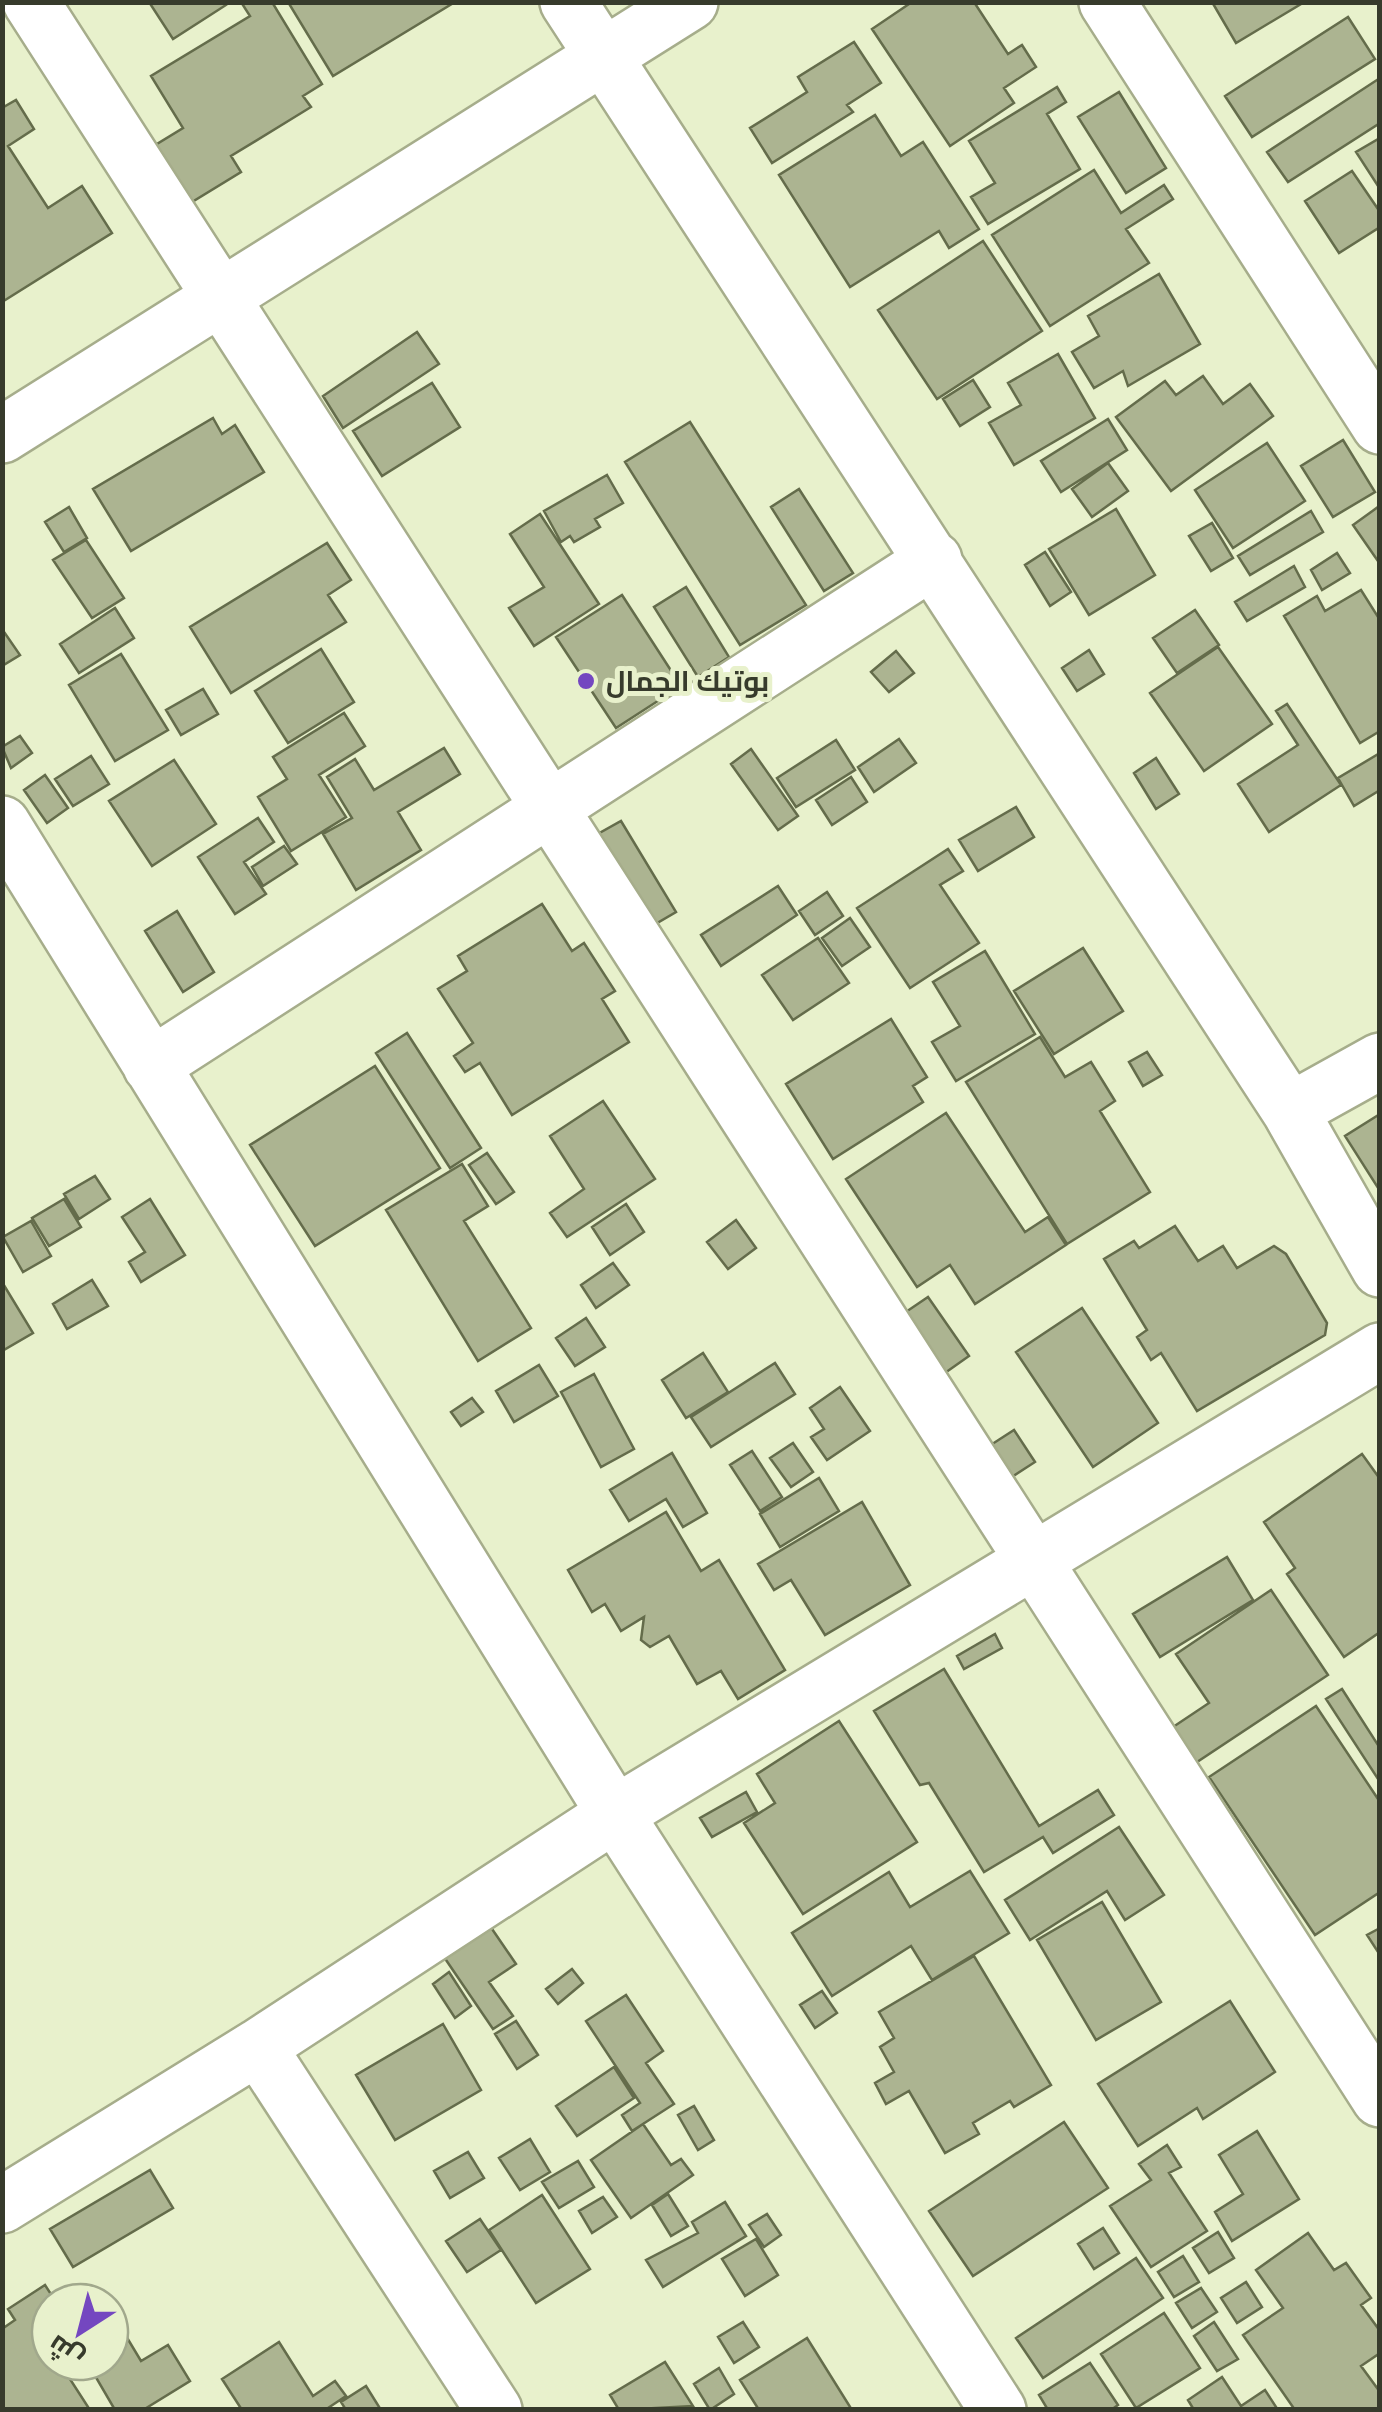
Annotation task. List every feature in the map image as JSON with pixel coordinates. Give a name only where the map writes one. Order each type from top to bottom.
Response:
[{"type":"street","points":[[31,2],[1380,2098]]},
{"type":"street","points":[[568,2],[1290,1110],[1380,1269]]},
{"type":"street","points":[[2,435],[690,2]]},
{"type":"street","points":[[1107,2],[1380,426]]},
{"type":"street","points":[[151,1066],[934,560]]},
{"type":"street","points":[[2,824],[614,1814],[998,2410]]},
{"type":"street","points":[[1290,1110],[1380,1061]]},
{"type":"street","points":[[2,2206],[258,2047],[614,1814],[1380,1350]]},
{"type":"street","points":[[258,2047],[494,2410]]},
{"type":"building","points":[[149,2],[224,2],[226,5],[173,39]]},
{"type":"building","points":[[241,2],[272,2],[322,84],[303,96],[311,107],[231,156],[241,172],[192,202],[180,183],[162,194],[139,155],[183,128],[151,76],[250,16]]},
{"type":"building","points":[[288,2],[455,2],[333,76]]},
{"type":"building","points":[[912,2],[974,2],[1008,54],[1022,45],[1036,67],[1004,88],[1014,103],[950,146],[872,29]]},
{"type":"building","points":[[1212,2],[1300,2],[1301,4],[1236,43]]},
{"type":"building","points":[[1348,17],[1375,59],[1252,137],[1225,96]]},
{"type":"building","points":[[854,42],[881,83],[847,105],[853,112],[772,163],[750,128],[807,92],[798,77]]},
{"type":"building","points":[[1380,78],[1380,123],[1288,182],[1267,152]]},
{"type":"building","points":[[1057,87],[1066,102],[1047,114],[1080,169],[988,224],[971,197],[995,183],[969,141]]},
{"type":"building","points":[[1119,92],[1166,168],[1126,193],[1078,117]]},
{"type":"building","points":[[16,100],[34,129],[8,146],[48,208],[82,186],[112,233],[2,302],[2,108]]},
{"type":"building","points":[[875,115],[901,156],[923,142],[979,229],[949,248],[939,231],[850,287],[779,175]]},
{"type":"building","points":[[1380,138],[1380,189],[1356,152]]},
{"type":"building","points":[[1094,170],[1121,213],[1164,185],[1173,199],[1126,229],[1149,263],[1050,326],[992,235]]},
{"type":"building","points":[[1352,171],[1380,212],[1380,227],[1339,253],[1305,201]]},
{"type":"building","points":[[983,241],[1042,331],[937,399],[878,310]]},
{"type":"building","points":[[1159,274],[1200,344],[1128,386],[1123,371],[1094,388],[1072,352],[1099,336],[1088,316]]},
{"type":"building","points":[[417,332],[439,364],[343,428],[323,396]]},
{"type":"building","points":[[1058,354],[1095,418],[1014,465],[989,423],[1021,405],[1008,383]]},
{"type":"building","points":[[1203,376],[1223,404],[1250,384],[1273,416],[1171,491],[1116,417],[1165,381],[1176,395]]},
{"type":"building","points":[[973,380],[990,407],[960,426],[943,399]]},
{"type":"building","points":[[432,383],[460,427],[382,476],[353,431]]},
{"type":"building","points":[[213,418],[222,434],[235,425],[264,472],[131,551],[93,489]]},
{"type":"building","points":[[1108,419],[1127,450],[1061,492],[1041,461]]},
{"type":"building","points":[[690,422],[806,605],[740,645],[625,462]]},
{"type":"building","points":[[1343,440],[1375,492],[1333,517],[1301,466]]},
{"type":"building","points":[[1267,443],[1305,501],[1233,548],[1195,490]]},
{"type":"building","points":[[1108,463],[1128,491],[1092,517],[1072,489]]},
{"type":"building","points":[[607,475],[623,503],[595,519],[600,527],[574,542],[570,536],[561,542],[544,511]]},
{"type":"building","points":[[799,489],[853,573],[824,591],[771,507]]},
{"type":"building","points":[[69,507],[87,538],[64,552],[45,522]]},
{"type":"building","points":[[1116,509],[1155,575],[1089,615],[1049,549]]},
{"type":"building","points":[[1380,509],[1380,564],[1353,525]]},
{"type":"building","points":[[1311,511],[1323,532],[1250,575],[1238,556]]},
{"type":"building","points":[[540,514],[599,604],[534,646],[509,608],[544,587],[510,534]]},
{"type":"building","points":[[1212,523],[1233,558],[1211,571],[1189,536]]},
{"type":"building","points":[[86,540],[124,598],[92,618],[53,560]]},
{"type":"building","points":[[327,543],[351,580],[328,595],[346,622],[231,693],[190,627]]},
{"type":"building","points":[[1045,552],[1071,592],[1050,606],[1025,565]]},
{"type":"building","points":[[1337,553],[1350,573],[1322,590],[1311,570]]},
{"type":"building","points":[[1294,566],[1305,587],[1247,621],[1235,602]]},
{"type":"building","points":[[686,587],[729,657],[698,677],[654,607]]},
{"type":"building","points":[[1361,590],[1380,620],[1380,731],[1360,743],[1284,616],[1317,596],[1325,611]]},
{"type":"building","points":[[622,595],[681,686],[616,728],[556,637]]},
{"type":"building","points":[[115,608],[134,638],[79,673],[60,644]]},
{"type":"building","points":[[1195,610],[1219,645],[1177,673],[1153,638]]},
{"type":"building","points":[[2,629],[20,655],[2,666]]},
{"type":"building","points":[[1218,647],[1272,724],[1204,771],[1150,693]]},
{"type":"building","points":[[321,649],[354,702],[288,743],[255,691]]},
{"type":"building","points":[[1089,650],[1104,674],[1077,691],[1062,668]]},
{"type":"building","points":[[896,651],[914,673],[889,692],[871,672]]},
{"type":"building","points":[[121,654],[168,730],[115,761],[69,685]]},
{"type":"building","points":[[203,689],[218,714],[181,735],[166,710]]},
{"type":"building","points":[[1287,704],[1341,785],[1269,832],[1238,784],[1298,745],[1276,711]]},
{"type":"building","points":[[344,713],[365,746],[319,775],[346,817],[291,851],[258,797],[287,779],[273,757]]},
{"type":"building","points":[[20,736],[32,753],[11,768],[2,747]]},
{"type":"building","points":[[899,739],[916,763],[874,792],[858,767]]},
{"type":"building","points":[[836,740],[855,770],[796,807],[777,778]]},
{"type":"building","points":[[444,748],[460,774],[398,812],[421,850],[356,890],[323,834],[352,818],[327,777],[355,759],[374,790]]},
{"type":"building","points":[[751,749],[798,816],[778,830],[731,764]]},
{"type":"building","points":[[1380,753],[1380,790],[1354,806],[1338,778]]},
{"type":"building","points":[[91,756],[109,784],[73,806],[55,779]]},
{"type":"building","points":[[1156,758],[1179,794],[1156,809],[1134,773]]},
{"type":"building","points":[[174,760],[216,824],[152,866],[109,801]]},
{"type":"building","points":[[45,775],[68,808],[47,823],[24,790]]},
{"type":"building","points":[[851,777],[867,802],[832,825],[816,800]]},
{"type":"building","points":[[1016,807],[1034,837],[978,871],[959,840]]},
{"type":"building","points":[[258,818],[274,842],[244,862],[266,894],[235,914],[198,857]]},
{"type":"building","points":[[621,821],[676,912],[652,926],[596,835]]},
{"type":"building","points":[[284,846],[297,864],[263,886],[252,867]]},
{"type":"building","points":[[948,849],[963,871],[940,885],[979,943],[910,988],[857,908]]},
{"type":"building","points":[[778,886],[797,915],[721,966],[701,935]]},
{"type":"building","points":[[827,892],[843,916],[815,935],[799,911]]},
{"type":"building","points":[[542,904],[572,951],[584,943],[615,991],[602,999],[629,1042],[512,1115],[480,1063],[465,1072],[454,1056],[473,1043],[438,989],[467,971],[458,956]]},
{"type":"building","points":[[177,911],[214,972],[183,992],[145,931]]},
{"type":"building","points":[[850,918],[870,947],[842,966],[822,938]]},
{"type":"building","points":[[818,938],[849,983],[793,1020],[762,975]]},
{"type":"building","points":[[1083,948],[1123,1011],[1054,1054],[1014,991]]},
{"type":"building","points":[[985,951],[1035,1034],[956,1081],[932,1042],[960,1026],[933,982]]},
{"type":"building","points":[[891,1019],[927,1077],[913,1086],[923,1102],[833,1159],[786,1084]]},
{"type":"building","points":[[407,1033],[481,1148],[450,1168],[376,1053]]},
{"type":"building","points":[[1040,1037],[1065,1077],[1091,1062],[1115,1101],[1100,1111],[1150,1192],[1067,1244],[966,1082]]},
{"type":"building","points":[[1147,1052],[1162,1075],[1143,1086],[1129,1062]]},
{"type":"building","points":[[375,1066],[440,1168],[315,1246],[250,1145]]},
{"type":"building","points":[[603,1101],[655,1179],[567,1237],[550,1213],[584,1189],[550,1136]]},
{"type":"building","points":[[946,1113],[1025,1232],[1048,1217],[1066,1245],[975,1304],[950,1265],[917,1287],[846,1179]]},
{"type":"building","points":[[1380,1114],[1380,1191],[1345,1136]]},
{"type":"building","points":[[487,1153],[514,1192],[496,1204],[469,1165]]},
{"type":"building","points":[[462,1164],[488,1206],[464,1221],[531,1328],[478,1361],[386,1210]]},
{"type":"building","points":[[95,1176],[110,1199],[79,1219],[64,1194]]},
{"type":"building","points":[[64,1199],[81,1227],[49,1246],[32,1218]]},
{"type":"building","points":[[150,1199],[185,1255],[141,1282],[129,1262],[145,1252],[122,1217]]},
{"type":"building","points":[[626,1204],[644,1232],[610,1255],[592,1227]]},
{"type":"building","points":[[736,1220],[756,1248],[728,1269],[707,1242]]},
{"type":"building","points":[[31,1221],[51,1256],[23,1272],[3,1237]]},
{"type":"building","points":[[1175,1226],[1198,1261],[1223,1246],[1237,1268],[1274,1246],[1286,1254],[1327,1323],[1325,1335],[1197,1411],[1161,1353],[1151,1360],[1137,1337],[1147,1330],[1104,1259],[1134,1241],[1139,1248]]},
{"type":"building","points":[[613,1263],[629,1285],[596,1308],[581,1285]]},
{"type":"building","points":[[92,1280],[108,1306],[67,1329],[53,1304]]},
{"type":"building","points":[[2,1282],[33,1333],[2,1351]]},
{"type":"building","points":[[928,1297],[969,1356],[935,1380],[894,1320]]},
{"type":"building","points":[[1082,1308],[1158,1423],[1093,1467],[1016,1352]]},
{"type":"building","points":[[586,1318],[605,1347],[575,1366],[556,1338]]},
{"type":"building","points":[[703,1353],[728,1392],[686,1418],[662,1380]]},
{"type":"building","points":[[775,1363],[795,1394],[711,1447],[691,1417]]},
{"type":"building","points":[[539,1365],[558,1396],[514,1422],[496,1391]]},
{"type":"building","points":[[594,1374],[634,1449],[601,1467],[561,1392]]},
{"type":"building","points":[[840,1387],[870,1431],[827,1460],[811,1437],[824,1429],[810,1408]]},
{"type":"building","points":[[472,1398],[483,1412],[461,1426],[451,1412]]},
{"type":"building","points":[[1014,1430],[1035,1462],[1007,1480],[986,1448]]},
{"type":"building","points":[[793,1443],[813,1472],[791,1487],[770,1458]]},
{"type":"building","points":[[752,1451],[782,1497],[760,1511],[730,1465]]},
{"type":"building","points":[[672,1453],[707,1513],[683,1527],[666,1499],[629,1521],[610,1490]]},
{"type":"building","points":[[1362,1454],[1380,1479],[1380,1632],[1344,1657],[1287,1574],[1295,1568],[1264,1522]]},
{"type":"building","points":[[819,1478],[839,1511],[780,1547],[760,1514]]},
{"type":"building","points":[[862,1502],[910,1585],[825,1635],[791,1580],[774,1590],[758,1564]]},
{"type":"building","points":[[666,1512],[701,1571],[719,1560],[785,1670],[738,1699],[721,1671],[697,1684],[669,1636],[650,1647],[641,1640],[644,1617],[621,1631],[605,1604],[592,1612],[568,1570]]},
{"type":"building","points":[[1227,1557],[1253,1600],[1160,1657],[1133,1614]]},
{"type":"building","points":[[1271,1590],[1328,1675],[1182,1772],[1158,1737],[1209,1703],[1176,1654]]},
{"type":"building","points":[[995,1634],[1002,1648],[964,1669],[957,1656]]},
{"type":"building","points":[[944,1669],[1039,1826],[1098,1790],[1114,1815],[1053,1853],[1043,1837],[984,1872],[929,1783],[920,1785],[874,1711]]},
{"type":"building","points":[[1342,1689],[1380,1748],[1380,1782],[1326,1699]]},
{"type":"building","points":[[1316,1706],[1380,1802],[1380,1892],[1315,1935],[1209,1777]]},
{"type":"building","points":[[839,1721],[917,1842],[803,1914],[744,1823],[775,1803],[757,1774]]},
{"type":"building","points":[[746,1792],[757,1812],[712,1837],[700,1818]]},
{"type":"building","points":[[1119,1827],[1164,1895],[1125,1920],[1107,1891],[1030,1940],[1005,1900]]},
{"type":"building","points":[[970,1871],[1009,1933],[932,1980],[911,1946],[832,1996],[792,1933],[889,1872],[910,1907]]},
{"type":"building","points":[[1102,1902],[1161,2002],[1096,2040],[1037,1940]]},
{"type":"building","points":[[490,1926],[516,1964],[489,1982],[513,2016],[493,2029],[444,1957]]},
{"type":"building","points":[[1380,1928],[1380,1955],[1367,1935]]},
{"type":"building","points":[[974,1956],[1051,2085],[1014,2107],[1010,2101],[973,2123],[979,2134],[945,2153],[909,2091],[886,2104],[875,2083],[894,2072],[880,2047],[894,2038],[879,2012]]},
{"type":"building","points":[[572,1969],[583,1983],[558,2004],[546,1989]]},
{"type":"building","points":[[449,1972],[471,2006],[455,2018],[433,1984]]},
{"type":"building","points":[[822,1991],[837,2013],[815,2028],[800,2005]]},
{"type":"building","points":[[626,1995],[663,2051],[646,2063],[674,2104],[632,2131],[622,2115],[640,2103],[586,2021]]},
{"type":"building","points":[[1230,2001],[1275,2072],[1203,2119],[1197,2108],[1138,2146],[1098,2084]]},
{"type":"building","points":[[516,2021],[538,2055],[517,2069],[495,2034]]},
{"type":"building","points":[[443,2024],[481,2090],[395,2140],[356,2075]]},
{"type":"building","points":[[614,2067],[634,2098],[577,2136],[556,2106]]},
{"type":"building","points":[[694,2106],[714,2140],[698,2150],[678,2115]]},
{"type":"building","points":[[1064,2122],[1108,2188],[973,2276],[929,2211]]},
{"type":"building","points":[[643,2124],[671,2165],[681,2159],[693,2175],[631,2218],[591,2160]]},
{"type":"building","points":[[1257,2131],[1299,2199],[1232,2241],[1215,2212],[1243,2194],[1219,2155]]},
{"type":"building","points":[[530,2139],[550,2172],[520,2190],[499,2158]]},
{"type":"building","points":[[1167,2145],[1181,2167],[1169,2173],[1207,2231],[1151,2267],[1110,2206],[1151,2180],[1139,2164]]},
{"type":"building","points":[[468,2152],[484,2178],[450,2198],[434,2171]]},
{"type":"building","points":[[578,2161],[594,2187],[559,2208],[542,2182]]},
{"type":"building","points":[[150,2170],[173,2208],[73,2267],[50,2229]]},
{"type":"building","points":[[668,2194],[688,2226],[671,2236],[652,2205]]},
{"type":"building","points":[[542,2195],[590,2269],[536,2303],[489,2230]]},
{"type":"building","points":[[603,2197],[617,2217],[592,2233],[579,2211]]},
{"type":"building","points":[[725,2202],[746,2236],[663,2287],[646,2260],[698,2233],[692,2222]]},
{"type":"building","points":[[767,2214],[781,2235],[764,2247],[749,2225]]},
{"type":"building","points":[[480,2219],[501,2250],[467,2272],[446,2241]]},
{"type":"building","points":[[1103,2228],[1119,2253],[1094,2269],[1078,2244]]},
{"type":"building","points":[[1218,2232],[1234,2258],[1209,2273],[1193,2248]]},
{"type":"building","points":[[1308,2233],[1334,2270],[1346,2263],[1371,2298],[1361,2305],[1380,2331],[1380,2353],[1361,2366],[1380,2392],[1380,2410],[1295,2410],[1243,2335],[1283,2308],[1256,2270]]},
{"type":"building","points":[[756,2239],[778,2275],[745,2296],[722,2259]]},
{"type":"building","points":[[1183,2256],[1199,2282],[1174,2297],[1158,2272]]},
{"type":"building","points":[[1136,2258],[1163,2298],[1043,2378],[1016,2338]]},
{"type":"building","points":[[1246,2282],[1262,2307],[1237,2323],[1221,2298]]},
{"type":"building","points":[[1201,2288],[1217,2312],[1192,2328],[1176,2303]]},
{"type":"building","points":[[30,2295],[30,2382],[72,2382],[90,2410],[2,2410],[2,2329],[15,2320],[8,2309]]},
{"type":"building","points":[[1164,2313],[1200,2368],[1136,2408],[1101,2354]]},
{"type":"building","points":[[743,2322],[759,2347],[734,2363],[718,2337]]},
{"type":"building","points":[[1214,2322],[1238,2359],[1217,2371],[1194,2336]]},
{"type":"building","points":[[807,2338],[852,2410],[759,2410],[740,2380]]},
{"type":"building","points":[[279,2342],[313,2396],[335,2381],[346,2396],[325,2410],[242,2410],[222,2379]]},
{"type":"building","points":[[130,2343],[141,2361],[168,2345],[190,2381],[143,2410],[115,2410],[99,2382],[130,2382]]},
{"type":"building","points":[[665,2362],[693,2406],[619,2410],[610,2395]]},
{"type":"building","points":[[1090,2363],[1118,2405],[1111,2410],[1048,2410],[1039,2395]]},
{"type":"building","points":[[719,2368],[734,2394],[710,2410],[694,2384]]},
{"type":"building","points":[[1222,2377],[1241,2406],[1265,2390],[1278,2410],[1194,2410],[1188,2400]]},
{"type":"building","points":[[366,2386],[381,2410],[346,2410],[341,2402]]},
{"type":"place","name":"بوتيك الجمال","points":[[586,681]]}]
